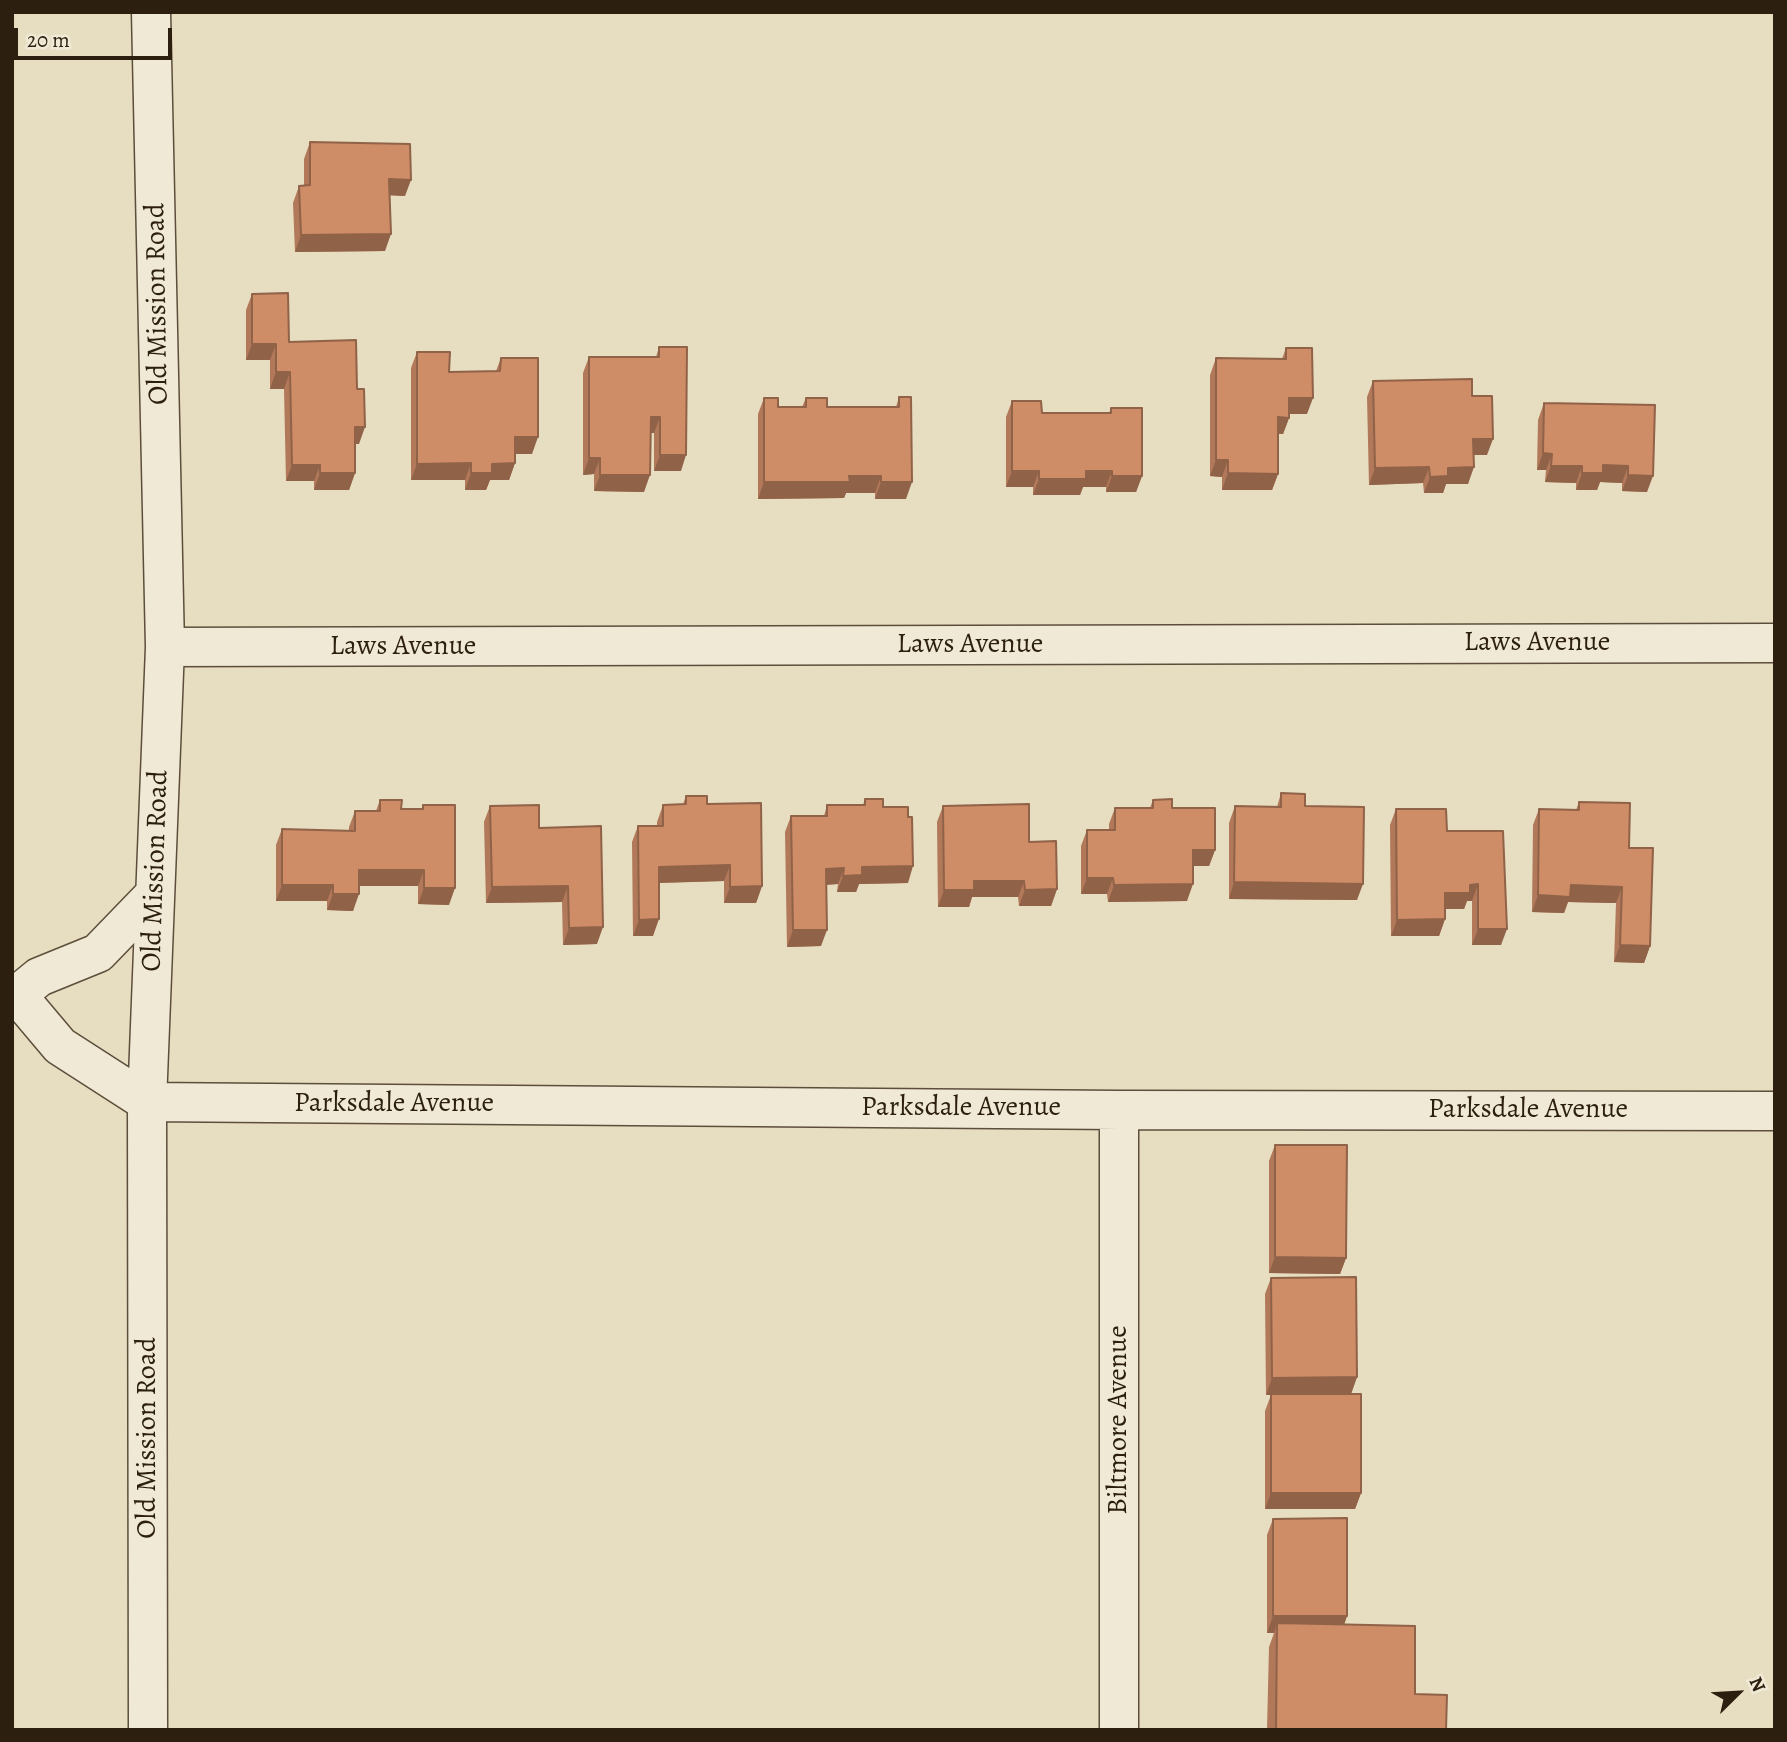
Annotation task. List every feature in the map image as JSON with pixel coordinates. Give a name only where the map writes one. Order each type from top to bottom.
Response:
[{"type":"street","name":"Old Mission Road","points":[[148,1730],[147,1102],[165,648],[151,12]]},
{"type":"street","name":"Laws Avenue","points":[[165,648],[1775,643]]},
{"type":"street","points":[[147,1102],[61,1046],[14,995],[39,978],[98,953],[155,894]]},
{"type":"street","name":"Parksdale Avenue","points":[[147,1102],[1119,1110],[1775,1111]]},
{"type":"street","name":"Biltmore Avenue","points":[[1119,1110],[1119,1730]]},
{"type":"building","points":[[310,142],[410,144],[411,180],[389,179],[391,234],[301,235],[299,186],[310,185]]},
{"type":"building","points":[[288,293],[289,342],[356,340],[357,389],[364,389],[365,427],[355,427],[355,473],[320,473],[320,465],[292,465],[290,372],[276,372],[276,344],[252,344],[252,294]]},
{"type":"building","points":[[659,347],[687,347],[686,455],[660,455],[660,417],[651,417],[650,475],[600,475],[600,458],[589,458],[589,357],[659,357]]},
{"type":"building","points":[[1286,348],[1312,348],[1313,398],[1289,398],[1289,418],[1278,417],[1278,474],[1228,473],[1228,460],[1216,460],[1216,358],[1286,359]]},
{"type":"building","points":[[417,352],[450,352],[449,372],[500,371],[501,358],[538,358],[538,437],[515,437],[515,463],[492,464],[492,473],[471,473],[471,463],[417,464]]},
{"type":"building","points":[[1472,379],[1472,396],[1492,396],[1493,439],[1473,439],[1474,467],[1448,468],[1448,476],[1430,477],[1429,467],[1375,468],[1373,381]]},
{"type":"building","points":[[899,397],[911,397],[912,482],[881,482],[881,476],[849,476],[850,482],[764,482],[764,398],[778,398],[778,407],[806,407],[806,398],[827,398],[827,407],[899,407]]},
{"type":"building","points":[[1012,401],[1041,401],[1042,413],[1111,413],[1111,408],[1142,408],[1142,476],[1112,476],[1112,471],[1086,471],[1086,479],[1039,479],[1039,471],[1012,471]]},
{"type":"building","points":[[1544,403],[1655,405],[1653,476],[1628,475],[1628,466],[1603,465],[1603,473],[1582,473],[1582,466],[1551,466],[1552,454],[1543,453]]},
{"type":"building","points":[[1281,793],[1305,794],[1305,806],[1364,807],[1363,884],[1234,882],[1235,806],[1281,807]]},
{"type":"building","points":[[686,796],[707,796],[707,804],[761,803],[762,886],[730,887],[730,865],[659,867],[659,919],[639,920],[638,826],[663,826],[663,805],[686,804]]},
{"type":"building","points":[[865,799],[883,799],[883,807],[908,807],[908,817],[912,817],[913,866],[862,867],[862,875],[843,876],[844,868],[826,869],[827,930],[793,930],[791,816],[827,816],[827,805],[865,805]]},
{"type":"building","points":[[1172,799],[1172,808],[1215,808],[1215,850],[1193,850],[1193,884],[1114,885],[1113,878],[1087,878],[1087,830],[1115,830],[1115,808],[1153,808],[1153,800]]},
{"type":"building","points":[[380,800],[402,800],[401,809],[423,809],[423,805],[455,805],[455,888],[424,888],[424,870],[359,870],[359,894],[333,894],[333,885],[282,885],[282,829],[355,831],[355,811],[380,811]]},
{"type":"building","points":[[1579,802],[1630,803],[1629,848],[1653,848],[1650,946],[1620,945],[1622,887],[1571,885],[1570,897],[1538,895],[1539,809],[1579,810]]},
{"type":"building","points":[[1029,804],[1029,842],[1056,841],[1057,889],[1025,890],[1024,881],[974,881],[974,890],[944,890],[943,806]]},
{"type":"building","points":[[539,805],[539,828],[601,826],[603,927],[569,928],[568,886],[492,887],[490,806]]},
{"type":"building","points":[[1396,809],[1446,809],[1447,831],[1503,831],[1507,929],[1478,929],[1478,884],[1470,885],[1470,893],[1445,893],[1445,919],[1397,920]]},
{"type":"building","points":[[1275,1145],[1347,1145],[1346,1258],[1275,1257]]},
{"type":"building","points":[[1356,1277],[1357,1377],[1272,1378],[1271,1278]]},
{"type":"building","points":[[1271,1394],[1361,1394],[1361,1493],[1271,1493]]},
{"type":"building","points":[[1347,1518],[1347,1616],[1273,1616],[1273,1519]]},
{"type":"building","points":[[1277,1623],[1415,1626],[1415,1694],[1447,1695],[1446,1730],[1276,1730]]}]
